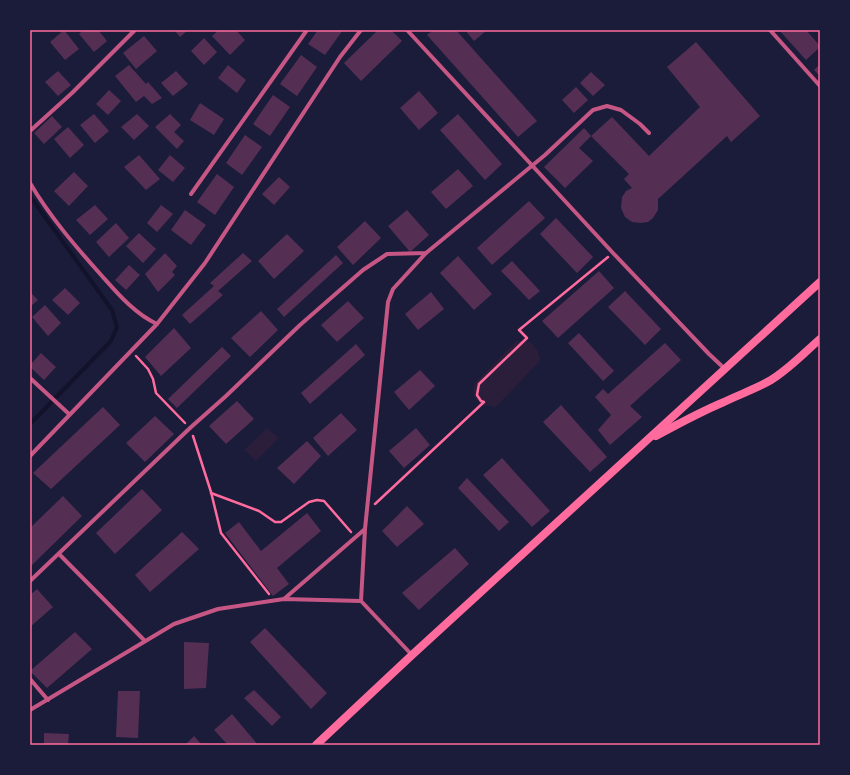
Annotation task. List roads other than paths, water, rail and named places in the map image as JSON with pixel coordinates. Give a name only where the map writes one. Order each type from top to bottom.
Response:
[{"type":"main road","points":[[316,745],[412,655],[820,282]]},
{"type":"main road","points":[[644,442],[726,400],[765,384],[778,375],[820,339]]},
{"type":"street","points":[[30,131],[72,93],[136,30]]},
{"type":"street","points":[[191,194],[307,30]]},
{"type":"street","points":[[30,456],[157,324],[205,263],[340,57],[361,30]]},
{"type":"street","points":[[407,30],[613,253],[725,369]]},
{"type":"street","points":[[770,30],[820,86]]},
{"type":"street","points":[[361,601],[365,528],[368,512],[390,295],[393,289],[426,253],[545,155],[593,110],[607,106],[621,110],[649,132]]},
{"type":"street","points":[[30,183],[37,196],[70,241],[127,302],[144,318],[157,324]]},
{"type":"street","points":[[30,581],[300,325],[363,270],[387,254],[426,253]]},
{"type":"street","points":[[30,378],[69,414]]},
{"type":"street","points":[[284,599],[365,528]]},
{"type":"street","points":[[59,554],[145,642]]},
{"type":"street","points":[[30,710],[174,624],[218,609],[274,600],[361,601],[412,655]]},
{"type":"street","points":[[30,679],[48,700]]},
{"type":"waterway","points":[[30,196],[112,310],[117,327],[111,341],[30,424]]}]
